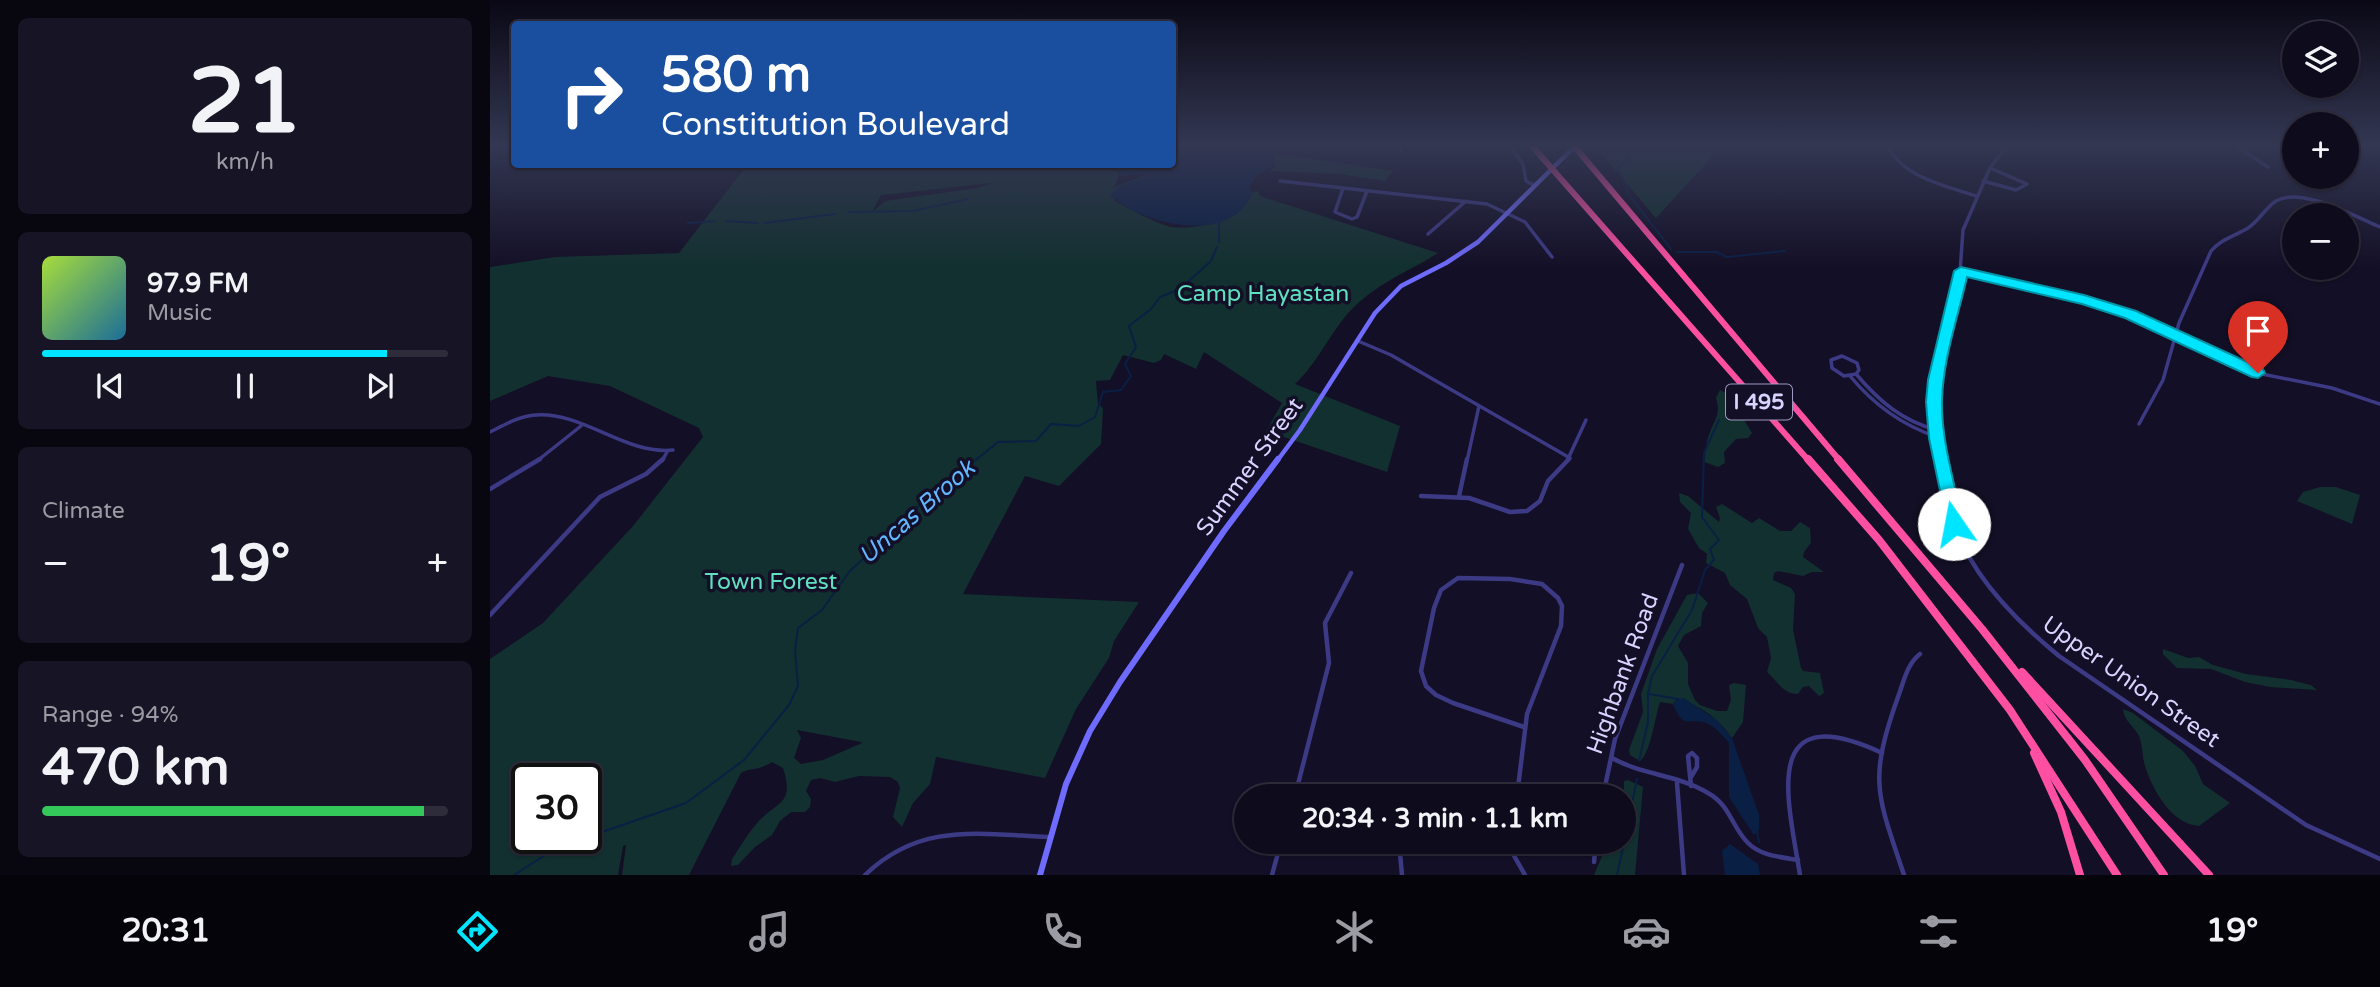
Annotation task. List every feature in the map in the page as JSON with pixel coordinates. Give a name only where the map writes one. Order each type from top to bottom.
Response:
[{"type":"highway","name":"I 495","points":[[1568,187],[1862,520],[1997,692],[2117,875]]},
{"type":"highway","name":"I 495","points":[[1608,187],[1982,629],[2085,760],[2164,875]]},
{"type":"highway","points":[[1982,629],[2209,875]]},
{"type":"highway","points":[[1997,692],[2056,796],[2080,875]]},
{"type":"main road","name":"Summer Street","points":[[1040,875],[1048,837],[1066,784],[1078,755],[1120,681],[1224,531],[1307,420],[1356,341],[1392,294],[1466,250],[1532,187]]},
{"type":"street","points":[[1332,187],[1488,204],[1530,226],[1552,257]]},
{"type":"street","points":[[1953,187],[1976,196]]},
{"type":"street","name":"Upper Union Street","points":[[1980,187],[1963,230],[1961,271],[1935,389],[1937,438],[1951,514],[1965,550],[1994,595],[2028,631],[2077,670],[2296,819],[2324,835],[2380,859]]},
{"type":"street","points":[[2004,187],[2016,190],[2022,187]]},
{"type":"street","points":[[1343,188],[1335,212],[1355,218],[1367,190]]},
{"type":"street","points":[[2139,424],[2163,380],[2176,333],[2211,251],[2223,239],[2253,225],[2277,201],[2293,197],[2314,201],[2380,227]]},
{"type":"street","points":[[1428,234],[1466,201]]},
{"type":"street","points":[[1961,271],[2098,303],[2176,333],[2258,373],[2332,388],[2380,404]]},
{"type":"street","points":[[1356,341],[1391,355],[1570,458]]},
{"type":"street","points":[[1850,376],[1856,374],[1859,368],[1853,360],[1842,356],[1833,359],[1830,364],[1834,370],[1850,376],[1885,413],[1903,424],[1937,438]]},
{"type":"street","points":[[1856,374],[1892,411],[1920,426],[1937,430]]},
{"type":"street","points":[[1459,497],[1479,406]]},
{"type":"street","points":[[490,432],[512,421],[541,414],[667,452],[673,450]]},
{"type":"street","points":[[1422,496],[1478,500],[1510,512],[1527,510],[1540,501],[1548,481],[1570,458],[1586,420]]},
{"type":"street","points":[[490,489],[550,453],[580,426]]},
{"type":"street","points":[[490,615],[600,497],[617,486],[645,476],[667,452]]},
{"type":"street","name":"Highbank Road","points":[[1605,784],[1615,739],[1682,565]]},
{"type":"street","points":[[1298,784],[1329,663],[1325,623],[1351,573]]},
{"type":"street","points":[[1518,784],[1524,727],[1536,686],[1561,626],[1562,606],[1558,598],[1542,584],[1510,579],[1458,578],[1441,590],[1434,608],[1421,671],[1426,687],[1453,703],[1524,727]]},
{"type":"street","points":[[1905,875],[1878,789],[1878,768],[1911,661],[1920,654]]},
{"type":"street","points":[[1800,875],[1788,782],[1789,762],[1794,754],[1806,743],[1829,735],[1847,738],[1882,753]]},
{"type":"street","points":[[1691,777],[1697,768],[1698,758],[1692,753],[1688,756],[1687,766],[1691,786]]},
{"type":"street","points":[[1612,758],[1636,771],[1708,792],[1724,805],[1741,836],[1752,848],[1769,856],[1798,860]]},
{"type":"street","points":[[1677,783],[1684,875]]},
{"type":"street","points":[[864,875],[889,852],[926,837],[946,833],[1048,837]]},
{"type":"street","points":[[1272,875],[1278,854]]},
{"type":"street","points":[[1400,854],[1402,875]]},
{"type":"street","points":[[1513,854],[1525,875]]},
{"type":"street","points":[[1594,862],[1595,854]]},
{"type":"green space","points":[[730,187],[957,187],[881,195],[872,212],[885,201],[980,187],[1131,187],[1113,197],[1115,201],[1151,219],[1181,228],[1206,225],[1230,217],[1246,203],[1250,193],[1258,191],[1260,196],[1438,253],[1386,283],[1355,306],[1295,384],[1400,426],[1387,472],[1266,431],[1282,403],[1204,352],[1196,369],[1164,354],[1161,360],[1154,363],[1123,355],[1110,380],[1096,381],[1098,404],[1103,408],[1101,444],[1059,486],[1025,476],[963,594],[1139,602],[1114,641],[1109,658],[1076,709],[1045,778],[936,757],[930,784],[913,803],[902,827],[893,817],[900,788],[898,782],[890,777],[859,776],[835,782],[820,778],[811,780],[806,791],[811,799],[810,807],[805,812],[791,812],[780,821],[772,835],[755,847],[738,865],[731,866],[732,859],[751,831],[785,796],[787,789],[783,768],[772,762],[741,773],[689,875],[622,875],[626,845],[623,846],[618,875],[490,875],[490,659],[543,623],[633,526],[703,437],[699,428],[610,386],[548,376],[490,401],[490,267],[555,257],[679,253]],"holes":[[[797,730],[861,742],[823,760],[801,764],[794,758],[801,738]]]},
{"type":"green space","points":[[1630,187],[1685,187],[1656,218]]},
{"type":"green space","points":[[1720,390],[1728,394],[1752,433],[1748,438],[1736,439],[1724,452],[1725,463],[1718,467],[1704,462],[1708,439],[1718,412],[1716,398]]},
{"type":"green space","points":[[2320,487],[2336,487],[2360,495],[2352,524],[2297,501],[2303,492]]},
{"type":"green space","points":[[1679,493],[1688,496],[1719,522],[1716,507],[1722,504],[1752,523],[1759,518],[1780,531],[1791,531],[1800,522],[1810,528],[1811,543],[1803,557],[1824,572],[1812,572],[1803,576],[1778,571],[1774,573],[1773,580],[1791,588],[1795,594],[1793,630],[1801,668],[1803,671],[1820,673],[1824,693],[1819,696],[1809,686],[1803,687],[1798,694],[1788,692],[1767,672],[1771,658],[1767,637],[1758,628],[1747,599],[1730,585],[1725,573],[1706,563],[1707,554],[1699,548],[1688,529],[1691,513],[1680,502]]},
{"type":"green space","points":[[1698,593],[1708,603],[1702,613],[1701,626],[1684,635],[1678,646],[1688,663],[1688,684],[1700,705],[1717,711],[1727,711],[1731,700],[1729,685],[1746,685],[1743,722],[1732,738],[1721,724],[1700,708],[1676,700],[1673,704],[1660,702],[1650,742],[1640,761],[1630,755],[1629,750],[1643,712],[1641,694],[1657,649],[1687,595]]},
{"type":"green space","points":[[2163,649],[2188,658],[2199,657],[2213,665],[2246,674],[2311,685],[2317,690],[2270,687],[2245,682],[2211,669],[2177,668],[2163,654]]},
{"type":"green space","points":[[2123,709],[2133,713],[2183,751],[2195,766],[2203,784],[2230,803],[2199,826],[2189,824],[2172,813],[2154,787],[2145,765],[2139,736],[2125,717]]},
{"type":"green space","points":[[1628,780],[1643,787],[1635,875],[1594,875],[1603,854],[1636,854],[1636,784],[1624,784],[1624,781]]},
{"type":"water","points":[[1119,187],[1249,187],[1253,192],[1242,209],[1227,220],[1208,225],[1187,225],[1165,222],[1125,206],[1110,195]]},
{"type":"water","points":[[1684,698],[1718,721],[1732,738],[1759,815],[1759,830],[1754,835],[1729,797],[1729,743],[1709,724],[1680,718],[1673,704]]},
{"type":"water","points":[[1730,844],[1758,864],[1760,875],[1725,875],[1722,851]]},
{"type":"waterway","points":[[1626,187],[1628,194],[1671,249]]},
{"type":"waterway","points":[[849,212],[913,211],[968,199]]},
{"type":"waterway","points":[[765,223],[835,214]]},
{"type":"waterway","name":"Uncas Brook","points":[[1219,218],[1219,242]]},
{"type":"waterway","points":[[688,223],[715,221]]},
{"type":"waterway","points":[[726,221],[758,223]]},
{"type":"waterway","name":"Uncas Brook","points":[[514,875],[556,848],[686,803],[744,760],[789,705],[798,686],[795,650],[798,628],[822,610],[849,572],[915,509],[998,442],[1036,441],[1051,424],[1079,426],[1095,417],[1103,392],[1121,390],[1131,376],[1125,364],[1136,347],[1129,326],[1151,309],[1160,297],[1180,289],[1211,261],[1217,247]]},
{"type":"waterway","points":[[1677,252],[1716,252],[1727,257],[1785,251]]},
{"type":"waterway","points":[[1639,761],[1648,722],[1648,694],[1652,676],[1692,610],[1705,570],[1714,560],[1710,549],[1719,540],[1702,517],[1704,453],[1719,420]]},
{"type":"waterway","points":[[1649,694],[1678,699]]},
{"type":"waterway","points":[[1636,784],[1637,779]]},
{"type":"waterway","points":[[1757,831],[1759,842]]},
{"type":"waterway","points":[[1617,875],[1622,854]]},
{"type":"route","points":[[1954,524],[1937,438],[1934,402],[1941,355],[1961,271],[2098,303],[2164,328],[2227,361],[2258,373]]},
{"type":"park label","name":"Camp Hayastan","points":[[1263,294]]},
{"type":"park label","name":"Town Forest","points":[[771,582]]}]
